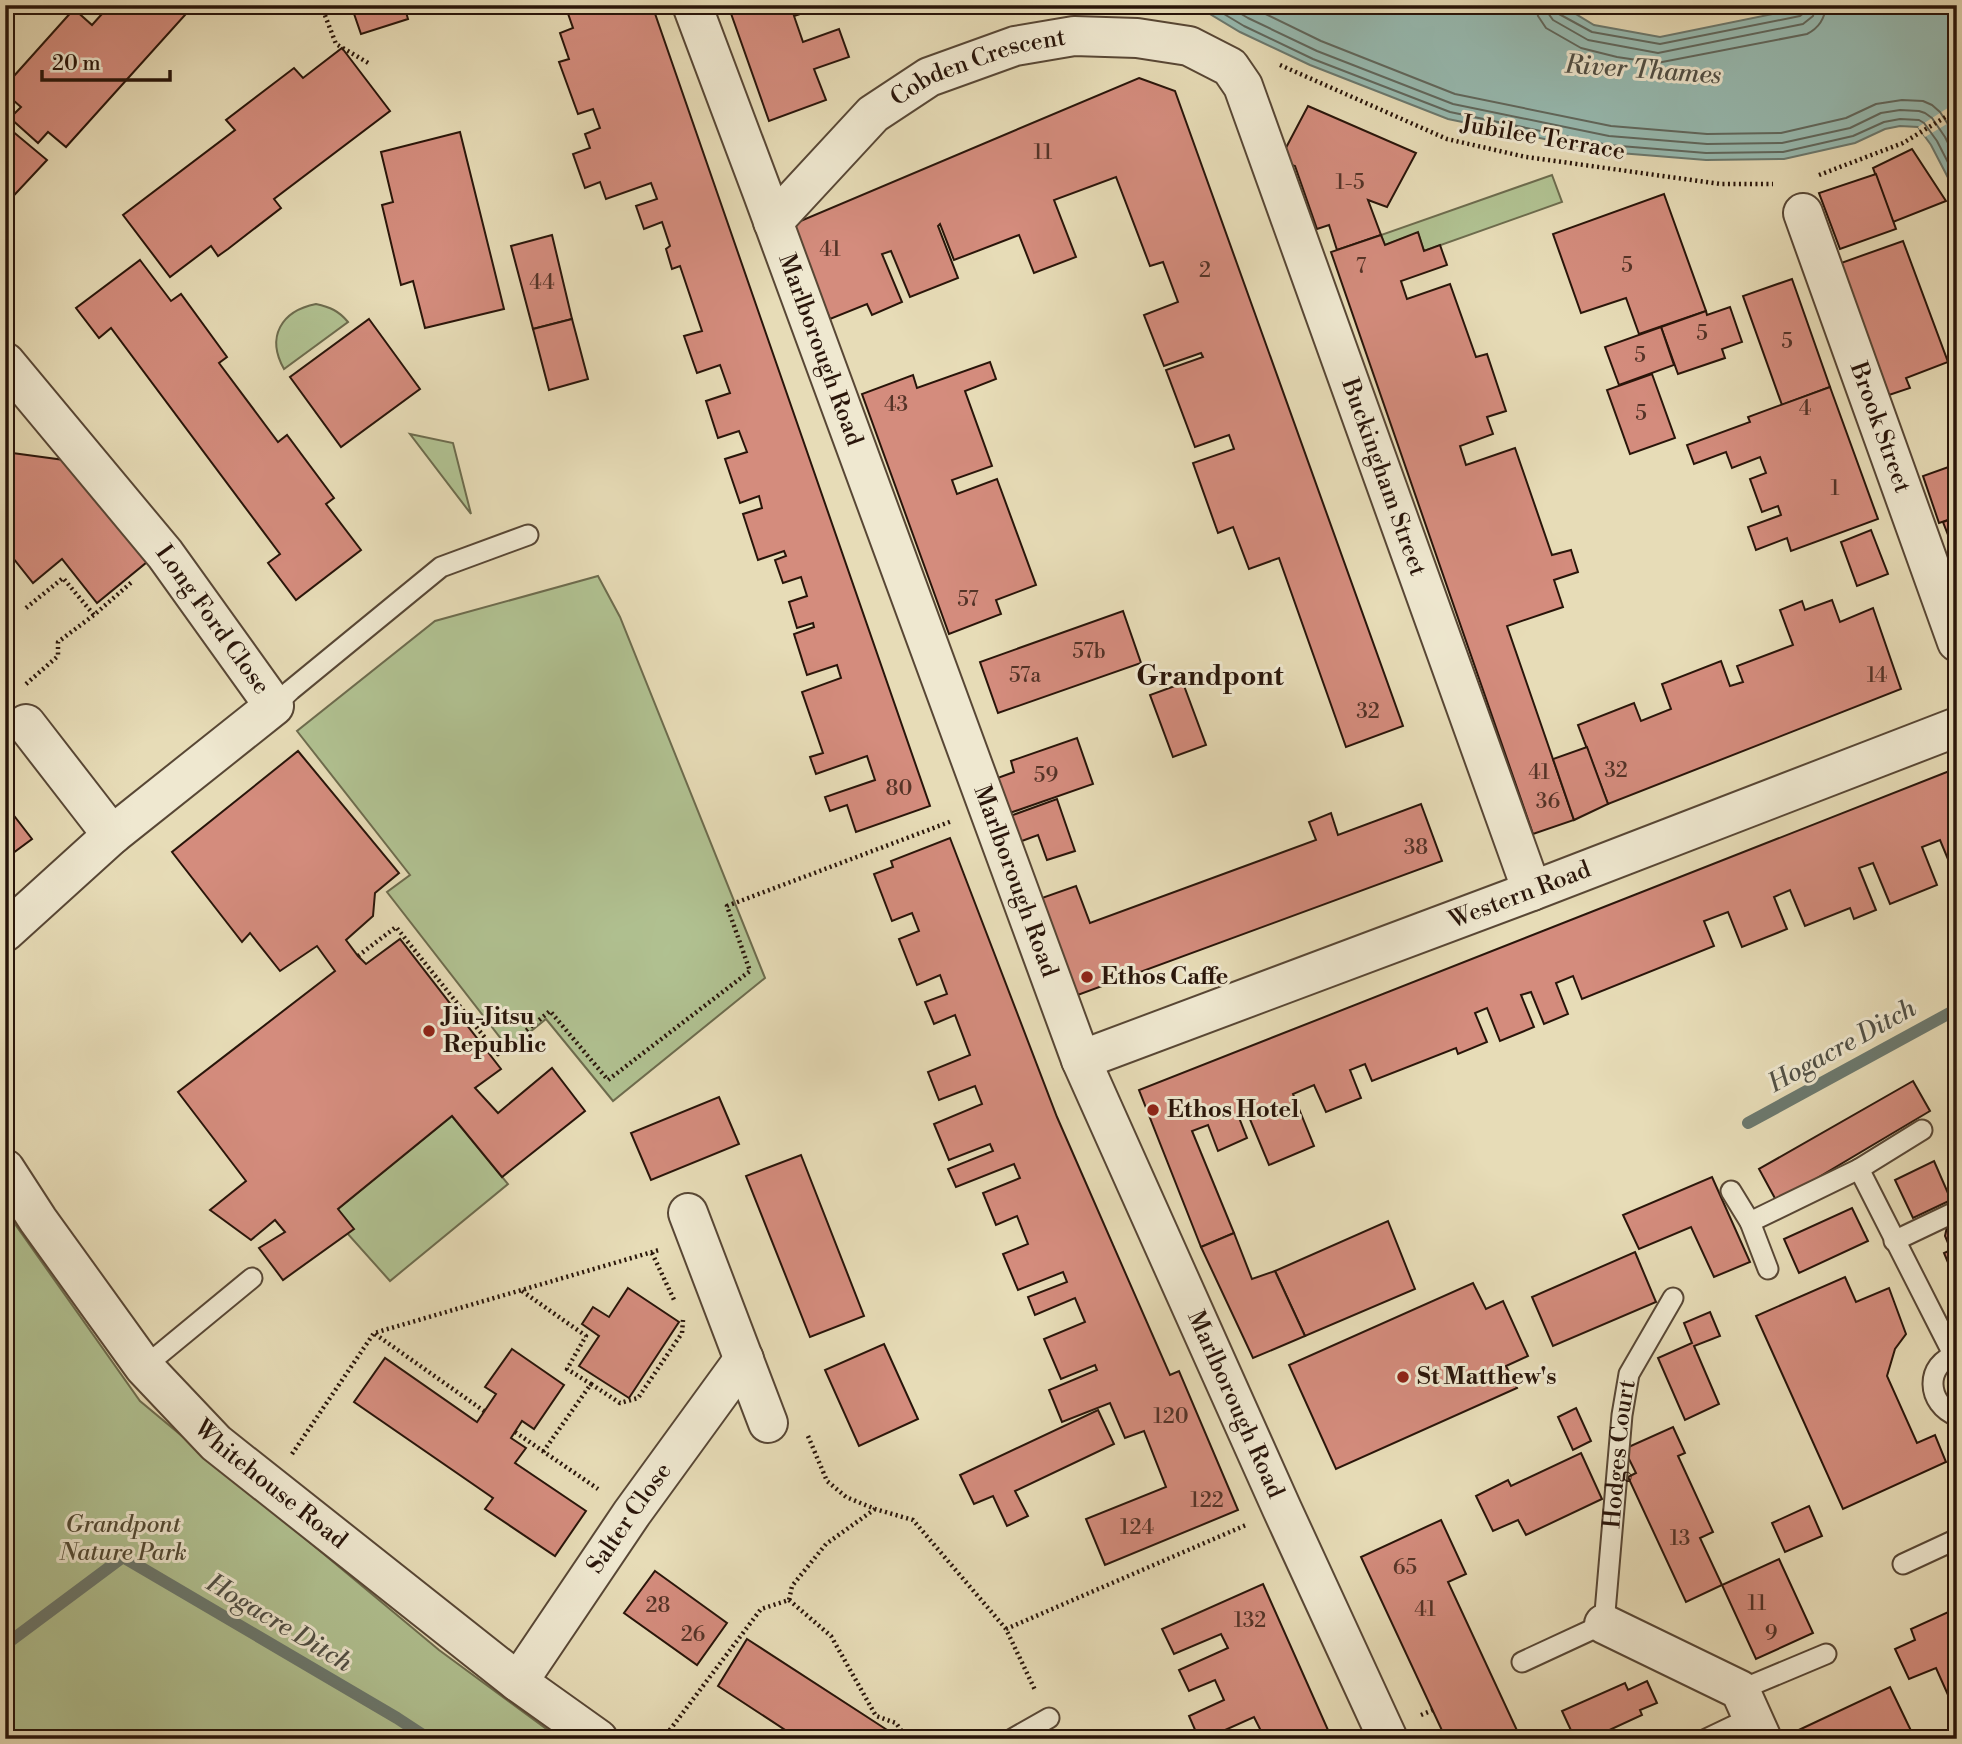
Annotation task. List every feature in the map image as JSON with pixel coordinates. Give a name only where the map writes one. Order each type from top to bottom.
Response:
[{"type":"street","name":"Marlborough Road","points":[[692,5],[1080,1060],[1388,1739]]},
{"type":"street","name":"Cobden Crescent","points":[[773,222],[873,114],[929,77],[1015,46],[1074,36],[1137,38],[1188,46],[1230,67]]},
{"type":"street","name":"Buckingham Street","points":[[1230,67],[1243,86],[1532,891]]},
{"type":"street","name":"Brook Street","points":[[1792,198],[1957,642]]},
{"type":"street","name":"Long Ford Close","points":[[5,362],[165,554],[274,706],[112,835],[5,932]]},
{"type":"street","points":[[23,707],[112,835]]},
{"type":"street","name":"Western Road","points":[[1080,1060],[1532,891],[1957,727]]},
{"type":"street","name":"Whitehouse Road","points":[[5,1169],[38,1220],[144,1367],[216,1443],[518,1682],[598,1739]]},
{"type":"street","points":[[693,1225],[768,1423]]},
{"type":"street","name":"Salter Close","points":[[518,1682],[632,1513],[744,1359]]},
{"type":"street","points":[[1604,1624],[1751,1715]]},
{"type":"lane","points":[[274,706],[441,567],[528,535]]},
{"type":"lane","points":[[1750,1223],[1859,1169],[1922,1130]]},
{"type":"lane","points":[[1859,1169],[1955,1354],[1937,1368],[1933,1389],[1942,1407],[1957,1416]]},
{"type":"lane","points":[[1731,1191],[1750,1223],[1768,1269]]},
{"type":"lane","points":[[1894,1241],[1957,1211]]},
{"type":"lane","points":[[144,1367],[252,1278]]},
{"type":"lane","name":"Hodges Court","points":[[1604,1624],[1622,1415],[1629,1374],[1674,1298]]},
{"type":"lane","points":[[1903,1564],[1957,1539]]},
{"type":"lane","points":[[1522,1662],[1604,1624]]},
{"type":"lane","points":[[1706,1739],[1751,1715],[1826,1654]]},
{"type":"lane","points":[[1012,1739],[1049,1718]]},
{"type":"path","points":[[321,5],[336,44],[370,64]]},
{"type":"path","name":"Jubilee Terrace","points":[[1270,60],[1447,139],[1526,158],[1721,184],[1792,198]]},
{"type":"path","points":[[1818,175],[1914,137],[1957,110]]},
{"type":"path","points":[[23,707],[58,656],[58,642],[165,554]]},
{"type":"path","points":[[26,608],[63,578],[94,615]]},
{"type":"path","points":[[358,956],[396,927],[498,1054],[550,1011],[608,1080],[750,971],[727,906],[989,807]]},
{"type":"path","points":[[270,1486],[374,1333],[652,1253],[693,1225]]},
{"type":"path","points":[[521,1290],[586,1336],[566,1369],[620,1403],[638,1398],[682,1334],[684,1322],[652,1253]]},
{"type":"path","points":[[374,1333],[484,1411]]},
{"type":"path","points":[[543,1452],[591,1384]]},
{"type":"path","points":[[515,1432],[632,1513]]},
{"type":"path","points":[[806,1433],[827,1481],[846,1497],[913,1520],[1006,1629],[1049,1718]]},
{"type":"path","points":[[789,1600],[792,1586],[826,1544],[875,1509]]},
{"type":"path","points":[[1006,1629],[1282,1509]]},
{"type":"path","points":[[663,1739],[761,1609],[789,1600]]},
{"type":"path","points":[[789,1600],[831,1636],[876,1716],[896,1723],[907,1739]]},
{"type":"green space","points":[[1552,175],[1562,202],[1424,251],[1418,233],[1385,245],[1381,235]]},
{"type":"green space","points":[[316,304],[334,310],[348,322],[284,369],[276,346],[280,327],[294,313]]},
{"type":"green space","points":[[410,434],[453,443],[471,514]]},
{"type":"green space","points":[[598,576],[620,617],[765,978],[613,1101],[546,1019],[509,1049],[387,892],[410,875],[297,731],[435,621]]},
{"type":"green space","points":[[452,1116],[508,1184],[390,1281],[347,1233],[338,1209]]},
{"type":"green space","name":"Grandpont Nature Park","points":[[5,1210],[140,1401],[439,1650],[560,1739],[5,1739]]},
{"type":"water","name":"River Thames","points":[[1195,5],[1555,5],[1594,25],[1660,37],[1817,5],[1957,5],[1957,195],[1931,145],[1918,127],[1885,129],[1855,143],[1784,159],[1706,160],[1607,152],[1448,119],[1310,65],[1240,32]]},
{"type":"pier","points":[[1957,102],[1957,118],[1925,137],[1918,127]]},
{"type":"building","points":[[110,5],[194,5],[66,147],[48,132],[38,143],[10,118],[21,107],[5,93],[5,86],[74,9],[92,25]]},
{"type":"building","points":[[351,5],[404,5],[408,19],[361,34]]},
{"type":"building","points":[[565,5],[652,5],[930,806],[856,832],[847,805],[830,811],[825,797],[875,780],[867,756],[816,774],[810,757],[823,753],[802,692],[841,678],[837,665],[807,675],[794,634],[814,627],[813,623],[797,628],[789,602],[807,596],[801,577],[783,583],[775,560],[786,556],[784,551],[758,560],[743,514],[762,508],[759,496],[740,503],[725,459],[747,452],[739,431],[718,438],[706,401],[730,393],[720,365],[697,373],[684,336],[702,331],[680,266],[672,269],[666,249],[670,246],[662,222],[644,229],[636,206],[657,199],[651,183],[606,199],[600,182],[585,188],[573,154],[590,148],[585,134],[600,128],[593,109],[578,114],[559,62],[569,59],[560,33],[573,28]]},
{"type":"building","points":[[728,5],[817,5],[818,8],[794,16],[803,42],[839,29],[849,57],[814,69],[826,100],[769,121]]},
{"type":"building","points":[[1681,5],[1700,5],[1683,10]]},
{"type":"building","points":[[342,48],[390,111],[274,199],[281,208],[228,249],[218,256],[211,246],[170,277],[123,215],[235,130],[226,120],[294,68],[303,78]]},
{"type":"building","points":[[1139,78],[1175,91],[1403,726],[1346,747],[1279,558],[1249,569],[1233,527],[1218,533],[1193,463],[1234,449],[1229,435],[1195,447],[1166,370],[1203,357],[1201,353],[1164,366],[1144,315],[1178,302],[1163,262],[1150,266],[1116,177],[1054,200],[1076,257],[1034,273],[1019,235],[954,260],[940,224],[938,226],[958,278],[910,297],[891,251],[882,254],[902,302],[872,315],[867,304],[830,319],[791,225]]},
{"type":"building","points":[[1308,106],[1416,153],[1387,207],[1368,200],[1381,235],[1337,250],[1329,225],[1317,229],[1295,166],[1279,161]]},
{"type":"building","points":[[5,125],[47,160],[5,205]]},
{"type":"building","points":[[460,132],[504,309],[425,328],[413,281],[401,285],[382,205],[393,202],[381,152]]},
{"type":"building","points":[[1912,149],[1946,201],[1893,222],[1873,168]]},
{"type":"building","points":[[1876,174],[1896,229],[1840,249],[1819,193]]},
{"type":"building","points":[[1664,194],[1706,311],[1639,334],[1626,298],[1581,313],[1553,234]]},
{"type":"building","points":[[1418,232],[1424,251],[1440,245],[1447,265],[1401,281],[1407,299],[1450,284],[1476,357],[1487,354],[1506,411],[1487,417],[1493,434],[1460,446],[1466,465],[1515,448],[1552,555],[1571,550],[1578,572],[1554,580],[1563,607],[1507,626],[1574,820],[1533,834],[1331,252],[1381,235],[1385,245]]},
{"type":"building","points":[[552,235],[572,319],[533,329],[511,246]]},
{"type":"building","points":[[1903,241],[1948,362],[1906,378],[1910,388],[1889,395],[1841,263]]},
{"type":"building","points":[[140,260],[171,301],[181,294],[227,357],[219,363],[278,442],[287,435],[334,498],[326,504],[361,550],[296,600],[268,563],[280,554],[111,328],[99,338],[76,308]]},
{"type":"building","points":[[1792,279],[1830,387],[1782,405],[1743,296]]},
{"type":"building","points":[[1730,307],[1742,342],[1722,349],[1725,358],[1678,374],[1661,327],[1706,311],[1707,315]]},
{"type":"building","points":[[369,319],[420,389],[341,447],[290,377]]},
{"type":"building","points":[[572,319],[588,379],[549,390],[533,329]]},
{"type":"building","points":[[1661,327],[1674,365],[1619,385],[1605,347]]},
{"type":"building","points":[[990,362],[996,379],[965,391],[992,466],[952,480],[957,494],[997,479],[1036,585],[996,600],[1001,614],[949,634],[862,394],[913,375],[917,388]]},
{"type":"building","points":[[1652,374],[1675,438],[1630,454],[1607,390]]},
{"type":"building","points":[[1830,387],[1878,519],[1791,551],[1787,538],[1756,550],[1748,527],[1781,515],[1778,506],[1762,512],[1750,479],[1766,473],[1760,457],[1732,468],[1726,452],[1694,464],[1687,445],[1750,422],[1748,417]]},
{"type":"building","points":[[5,452],[64,460],[147,562],[97,603],[62,559],[33,583],[9,553],[5,553]]},
{"type":"building","points":[[1957,464],[1957,517],[1939,523],[1923,476]]},
{"type":"building","points":[[1957,517],[1957,558],[1943,522]]},
{"type":"building","points":[[1871,530],[1888,574],[1857,586],[1841,542]]},
{"type":"building","points":[[1832,600],[1840,622],[1873,608],[1901,689],[1608,804],[1578,725],[1634,703],[1641,721],[1671,709],[1662,684],[1721,661],[1730,686],[1743,682],[1737,666],[1793,645],[1780,610],[1802,601],[1805,610]]},
{"type":"building","points":[[1123,611],[1141,663],[998,713],[980,662]]},
{"type":"building","points":[[1183,683],[1206,745],[1173,757],[1150,695]]},
{"type":"building","points":[[1077,738],[1093,784],[1004,815],[992,780],[1014,772],[1011,761]]},
{"type":"building","points":[[1587,747],[1608,804],[1574,820],[1553,759]]},
{"type":"building","points":[[298,751],[399,873],[375,893],[373,916],[346,940],[358,956],[366,964],[400,939],[501,1069],[475,1088],[498,1113],[552,1068],[585,1111],[502,1177],[452,1116],[338,1209],[354,1229],[283,1280],[259,1248],[285,1232],[275,1220],[251,1240],[210,1210],[246,1181],[178,1092],[335,971],[317,946],[280,971],[250,933],[242,942],[172,852]]},
{"type":"building","points":[[1957,768],[1957,876],[1940,840],[1922,847],[1937,885],[1890,904],[1873,863],[1859,868],[1876,910],[1854,919],[1850,908],[1805,926],[1790,890],[1774,897],[1787,929],[1742,947],[1728,912],[1704,921],[1714,946],[1582,999],[1573,976],[1556,983],[1568,1014],[1544,1024],[1531,992],[1521,995],[1534,1027],[1500,1041],[1487,1008],[1475,1013],[1487,1042],[1458,1054],[1456,1048],[1372,1081],[1365,1064],[1350,1070],[1361,1098],[1326,1112],[1314,1085],[1293,1094],[1314,1146],[1269,1165],[1247,1112],[1238,1115],[1247,1138],[1218,1151],[1208,1125],[1192,1131],[1234,1233],[1201,1247],[1139,1090]]},
{"type":"building","points":[[1057,799],[1075,851],[1047,860],[1038,835],[1011,845],[1002,819]]},
{"type":"building","points":[[5,804],[32,839],[5,859]]},
{"type":"building","points":[[1421,804],[1442,861],[1075,996],[1039,899],[1076,886],[1090,923],[1316,840],[1309,822],[1331,813],[1338,835]]},
{"type":"building","points":[[950,838],[1057,1117],[1170,1375],[1179,1371],[1238,1510],[1105,1565],[1086,1519],[1166,1487],[1144,1431],[1125,1438],[1110,1403],[1062,1422],[1049,1390],[1097,1370],[1095,1365],[1061,1379],[1044,1339],[1085,1322],[1075,1298],[1035,1315],[1028,1297],[1067,1282],[1063,1272],[1018,1290],[1003,1254],[1028,1244],[1017,1216],[996,1225],[983,1193],[1020,1178],[1014,1164],[956,1187],[948,1169],[993,1151],[990,1144],[949,1160],[934,1124],[982,1104],[975,1086],[939,1100],[928,1072],[970,1055],[955,1015],[934,1024],[925,1002],[947,994],[940,975],[917,985],[899,939],[919,931],[912,913],[892,921],[874,874],[893,867],[891,861]]},
{"type":"building","points":[[1913,1081],[1930,1111],[1777,1202],[1759,1169]]},
{"type":"building","points":[[719,1097],[739,1144],[651,1180],[631,1133]]},
{"type":"building","points":[[801,1155],[864,1316],[810,1337],[746,1176]]},
{"type":"building","points":[[1934,1161],[1951,1200],[1913,1218],[1895,1180]]},
{"type":"building","points":[[1712,1177],[1750,1262],[1714,1277],[1691,1227],[1639,1249],[1623,1215]]},
{"type":"building","points":[[1852,1208],[1868,1241],[1799,1273],[1784,1239]]},
{"type":"building","points":[[1388,1221],[1415,1289],[1305,1336],[1275,1271]]},
{"type":"building","points":[[1957,1221],[1957,1284],[1944,1253],[1951,1250],[1945,1236],[1947,1227]]},
{"type":"building","points":[[1234,1233],[1252,1279],[1275,1271],[1305,1336],[1253,1358],[1201,1247]]},
{"type":"building","points":[[1635,1252],[1656,1302],[1553,1346],[1532,1297]]},
{"type":"building","points":[[1845,1277],[1856,1302],[1889,1288],[1906,1334],[1895,1349],[1887,1376],[1917,1443],[1935,1435],[1946,1462],[1843,1509],[1756,1316]]},
{"type":"building","name":"St Matthew's","points":[[1473,1283],[1486,1309],[1503,1301],[1528,1356],[1506,1366],[1517,1388],[1336,1469],[1289,1365]]},
{"type":"building","points":[[628,1288],[679,1322],[629,1398],[579,1366],[599,1336],[582,1324],[593,1307],[609,1317]]},
{"type":"building","points":[[1710,1312],[1720,1336],[1694,1346],[1719,1404],[1685,1420],[1658,1358],[1692,1343],[1684,1323]]},
{"type":"building","points":[[884,1344],[918,1419],[859,1446],[825,1370]]},
{"type":"building","points":[[512,1349],[564,1385],[534,1429],[522,1421],[511,1438],[526,1448],[515,1463],[586,1511],[555,1556],[485,1509],[493,1498],[354,1402],[385,1358],[477,1422],[496,1394],[485,1387]]},
{"type":"building","points":[[1576,1408],[1591,1441],[1573,1450],[1558,1417]]},
{"type":"building","points":[[1098,1410],[1114,1444],[1015,1491],[1028,1516],[1007,1526],[993,1496],[974,1504],[960,1475]]},
{"type":"building","points":[[1673,1427],[1685,1453],[1678,1456],[1713,1532],[1700,1538],[1722,1585],[1686,1602],[1628,1477],[1636,1473],[1624,1449]]},
{"type":"building","points":[[1581,1453],[1602,1499],[1526,1535],[1518,1520],[1493,1531],[1476,1496],[1508,1480],[1511,1486]]},
{"type":"building","points":[[1809,1506],[1822,1536],[1785,1552],[1772,1523]]},
{"type":"building","points":[[1441,1520],[1466,1574],[1448,1582],[1521,1739],[1446,1739],[1361,1557]]},
{"type":"building","points":[[1779,1559],[1813,1633],[1756,1659],[1722,1585]]},
{"type":"building","points":[[655,1571],[727,1623],[697,1665],[624,1613]]},
{"type":"building","points":[[1263,1584],[1332,1739],[1242,1739],[1261,1731],[1254,1717],[1205,1739],[1199,1739],[1189,1716],[1224,1700],[1215,1680],[1189,1691],[1179,1670],[1228,1648],[1221,1634],[1174,1654],[1162,1629]]},
{"type":"building","points":[[1957,1608],[1957,1715],[1936,1668],[1909,1679],[1895,1649],[1915,1640],[1911,1629]]},
{"type":"building","points":[[747,1639],[898,1737],[897,1739],[799,1739],[718,1686]]},
{"type":"building","points":[[1647,1681],[1657,1703],[1640,1710],[1642,1715],[1590,1739],[1575,1739],[1562,1711],[1625,1683],[1628,1690]]},
{"type":"building","points":[[1890,1687],[1915,1739],[1788,1739],[1786,1736]]},
{"type":"waterway","name":"Hogacre Ditch","points":[[1748,1123],[1957,1009]]},
{"type":"waterway","name":"Hogacre Ditch","points":[[5,1645],[123,1557],[429,1739]]},
{"type":"place","name":"Ethos Caffe","points":[[1087,977]]},
{"type":"place","name":"Jiu-Jitsu Republic","points":[[429,1031]]},
{"type":"place","name":"Ethos Hotel","points":[[1153,1110]]},
{"type":"place","name":"St Matthew's","points":[[1403,1377]]},
{"type":"district","name":"Grandpont","points":[[1210,676]]}]
